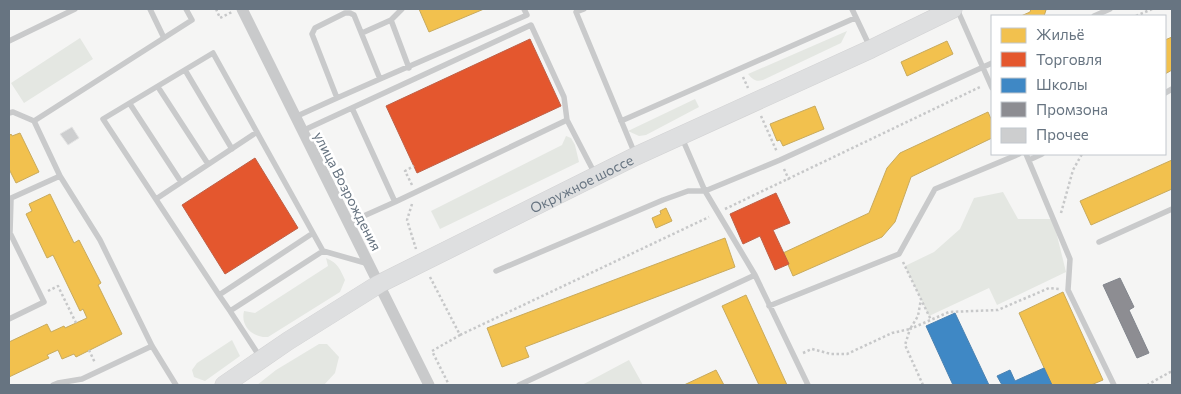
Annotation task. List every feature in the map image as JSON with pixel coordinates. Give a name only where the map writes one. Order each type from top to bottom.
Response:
[{"type":"main road","name":"Окружное шоссе","points":[[224,385],[261,359],[379,284],[636,156],[955,9]]},
{"type":"street","name":"улица Возрождения","points":[[240,9],[429,385]]},
{"type":"lane","points":[[9,41],[75,9]]},
{"type":"lane","points":[[150,9],[164,38]]},
{"type":"lane","points":[[34,122],[192,20],[186,9]]},
{"type":"lane","points":[[362,33],[391,20],[402,9]]},
{"type":"lane","points":[[295,117],[527,15],[524,9]]},
{"type":"lane","points":[[584,9],[575,10],[636,156]]},
{"type":"lane","points":[[852,9],[871,49]]},
{"type":"lane","points":[[955,9],[991,86]]},
{"type":"lane","points":[[1096,15],[1110,9]]},
{"type":"lane","points":[[337,98],[312,34],[315,28],[344,11],[354,15],[380,79]]},
{"type":"lane","points":[[621,121],[855,18]]},
{"type":"lane","points":[[391,20],[409,68]]},
{"type":"lane","points":[[302,131],[531,25],[564,97],[567,120],[596,176]]},
{"type":"lane","points":[[261,359],[103,120],[213,53],[323,251],[368,264]]},
{"type":"lane","points":[[496,271],[663,200],[688,191],[705,191],[780,160],[991,64]]},
{"type":"lane","points":[[185,70],[232,149]]},
{"type":"lane","points":[[158,87],[208,164]]},
{"type":"lane","points":[[130,104],[181,182]]},
{"type":"lane","points":[[352,108],[395,202]]},
{"type":"lane","points":[[9,113],[12,112],[34,122],[60,176],[100,240],[152,346],[176,385]]},
{"type":"lane","points":[[348,223],[567,120]]},
{"type":"lane","points":[[156,199],[257,132]]},
{"type":"lane","points":[[681,136],[705,191],[755,275],[808,385]]},
{"type":"lane","points":[[769,306],[899,254],[935,189],[1017,155]]},
{"type":"lane","points":[[1026,155],[1070,259],[1068,290],[1114,385]]},
{"type":"lane","points":[[1029,160],[1040,155]]},
{"type":"lane","points":[[9,319],[44,302],[10,233],[10,200],[60,176]]},
{"type":"lane","points":[[1099,242],[1172,209]]},
{"type":"lane","points":[[219,295],[313,234]]},
{"type":"lane","points":[[230,312],[323,251]]},
{"type":"lane","points":[[521,385],[755,275]]},
{"type":"lane","points":[[54,385],[82,380],[152,346]]},
{"type":"path","points":[[216,9],[220,18],[240,9]]},
{"type":"path","points":[[1138,15],[1152,9]]},
{"type":"path","points":[[739,69],[789,180]]},
{"type":"path","points":[[1057,227],[1073,170],[1081,155]]},
{"type":"path","points":[[414,166],[405,171],[416,192],[407,220],[417,253]]},
{"type":"path","points":[[899,254],[931,320]]},
{"type":"path","points":[[430,277],[460,335],[432,351],[450,385]]},
{"type":"path","points":[[40,295],[58,286],[76,323]]},
{"type":"path","points":[[794,358],[812,349],[831,354],[847,354],[892,333],[910,329],[949,312],[998,310],[1049,288],[1068,290]]},
{"type":"path","points":[[921,299],[918,316],[910,329],[905,345],[923,385]]},
{"type":"path","points":[[89,350],[99,371]]},
{"type":"path","points":[[1147,385],[1172,370]]},
{"type":"shaded area","points":[[847,31],[841,43],[763,80],[755,80],[748,74]]},
{"type":"shaded area","points":[[80,38],[93,59],[24,103],[11,83]]},
{"type":"shaded area","points":[[695,99],[699,107],[646,135],[639,136],[628,131]]},
{"type":"shaded area","points":[[566,136],[571,138],[575,145],[579,162],[440,229],[431,211],[562,145]]},
{"type":"shaded area","points":[[1003,192],[1018,219],[1053,219],[1066,272],[997,305],[989,288],[929,316],[905,266],[934,252],[960,229],[974,198]]},
{"type":"shaded area","points":[[326,258],[338,267],[345,280],[340,292],[268,337],[258,336],[246,327],[243,317],[244,311],[255,313],[328,266]]},
{"type":"shaded area","points":[[232,340],[240,356],[205,381],[194,377],[192,370],[197,363]]},
{"type":"shaded area","points":[[319,344],[327,344],[339,357],[335,373],[324,385],[257,385],[276,370]]},
{"type":"shaded area","points":[[629,360],[643,385],[582,385]]},
{"type":"building: Жильё","points":[[419,9],[484,9],[429,32]]},
{"type":"building: Жильё","points":[[1031,9],[1046,10],[1044,15],[1023,15],[1030,12]]},
{"type":"building: Жильё","points":[[1172,37],[1172,70],[1166,73],[1166,40]]},
{"type":"building: Жильё","points":[[947,41],[953,54],[907,76],[901,62]]},
{"type":"building: Жильё","points":[[815,106],[824,129],[783,146],[780,140],[777,141],[770,124]]},
{"type":"building: Жильё","points":[[988,112],[991,119],[991,138],[911,177],[895,222],[882,237],[793,276],[783,253],[869,213],[887,168],[900,153]]},
{"type":"building: Жильё","points":[[20,133],[39,172],[16,183],[9,169],[9,136]]},
{"type":"building: Жильё","points":[[1172,160],[1172,189],[1091,225],[1080,201]]},
{"type":"building: Жильё","points":[[50,194],[74,243],[79,240],[101,283],[98,285],[122,334],[76,357],[74,354],[62,359],[58,350],[47,355],[49,358],[9,377],[9,342],[47,324],[51,332],[87,318],[83,309],[80,311],[53,255],[47,258],[26,214],[32,211],[29,204]]},
{"type":"building: Жильё","points":[[666,208],[672,221],[656,228],[652,218],[661,214],[660,211]]},
{"type":"building: Жильё","points":[[725,238],[735,267],[525,347],[529,357],[502,367],[487,328]]},
{"type":"building: Жильё","points":[[1063,292],[1103,380],[1091,385],[1052,385],[1019,313]]},
{"type":"building: Жильё","points":[[746,295],[787,385],[759,385],[722,306]]},
{"type":"building: Жильё","points":[[716,370],[724,385],[684,385]]},
{"type":"building: Торговля","points":[[530,39],[561,106],[417,173],[386,106]]},
{"type":"building: Торговля","points":[[255,158],[298,228],[225,274],[182,205]]},
{"type":"building: Торговля","points":[[776,193],[790,223],[773,230],[789,264],[775,270],[760,236],[743,244],[730,214]]},
{"type":"building: Школы","points":[[955,313],[989,385],[953,385],[926,326]]},
{"type":"building: Школы","points":[[1044,368],[1052,385],[1002,385],[997,376],[1010,370],[1015,381]]},
{"type":"building: Промзона","points":[[1120,278],[1134,307],[1129,310],[1149,353],[1137,358],[1103,285]]},
{"type":"building: Прочее","points":[[72,127],[79,138],[68,145],[60,134]]}]
